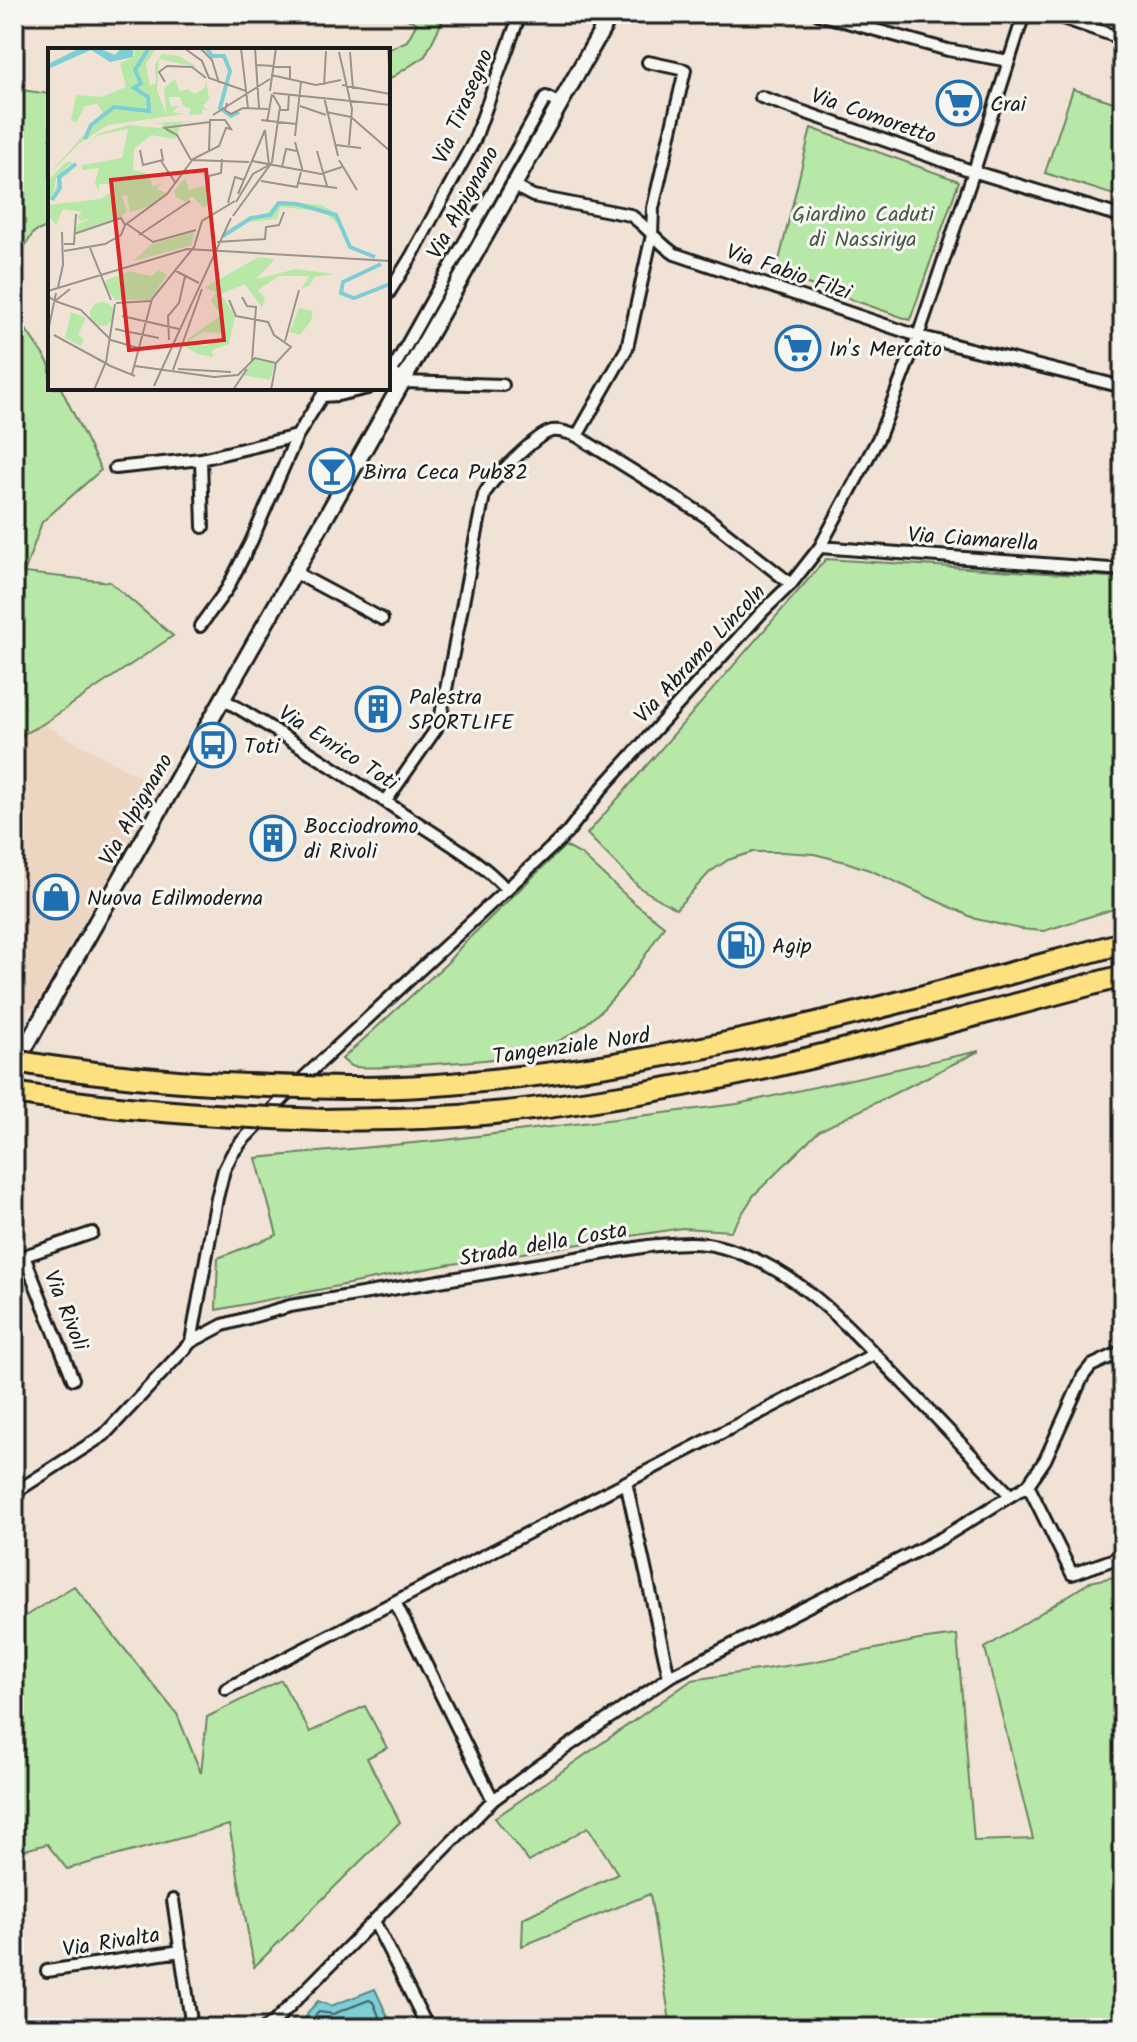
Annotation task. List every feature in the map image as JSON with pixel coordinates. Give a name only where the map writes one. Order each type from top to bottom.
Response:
[{"type":"highway","name":"Tangenziale Nord","points":[[14,1061],[207,1084],[369,1088],[472,1083],[583,1069],[782,1032],[1123,943]]},
{"type":"highway","points":[[14,1093],[157,1112],[232,1117],[324,1120],[494,1113],[610,1098],[709,1080],[824,1054],[1123,976]]},
{"type":"street","name":"Via Tirasegno","points":[[390,291],[474,141],[520,14]]},
{"type":"street","name":"Via Alpignano","points":[[14,1067],[294,572],[395,383],[514,186],[611,14]]},
{"type":"street","points":[[818,14],[948,50],[1009,61]]},
{"type":"street","name":"Via Abramo Lincoln","points":[[191,1342],[224,1170],[242,1141],[298,1083],[566,834],[603,787],[791,584],[820,547],[879,437],[918,336],[1024,14]]},
{"type":"street","points":[[1051,14],[1123,39]]},
{"type":"street","points":[[577,436],[627,348],[652,235],[653,208],[685,70],[648,62]]},
{"type":"street","name":"Via Alpignano","points":[[395,383],[392,371],[546,97],[560,104]]},
{"type":"street","name":"Via Comoretto","points":[[761,97],[974,171],[1123,217]]},
{"type":"street","name":"Via Fabio Filzi","points":[[514,186],[533,196],[630,215],[675,254],[918,336],[1123,387]]},
{"type":"street","points":[[395,383],[503,385]]},
{"type":"street","points":[[200,626],[227,589],[297,436],[325,392],[338,395],[359,390]]},
{"type":"street","points":[[386,801],[436,729],[441,715],[486,490],[545,433],[565,431],[577,436],[705,516],[791,584]]},
{"type":"street","points":[[115,468],[201,459],[297,436]]},
{"type":"street","points":[[201,459],[203,527]]},
{"type":"street","name":"Via Ciamarella","points":[[820,547],[1123,570]]},
{"type":"street","points":[[294,572],[382,619]]},
{"type":"street","name":"Via Enrico Toti","points":[[223,699],[287,736],[386,801],[490,872],[507,890]]},
{"type":"street","name":"Via Rivoli","points":[[73,1379],[19,1256],[92,1233]]},
{"type":"street","name":"Strada della Costa","points":[[191,1342],[223,1325],[290,1306],[633,1248],[688,1242],[719,1246],[764,1262],[800,1284],[834,1313],[1010,1495]]},
{"type":"street","points":[[14,1493],[104,1435],[191,1342]]},
{"type":"street","points":[[270,2025],[493,1800],[542,1764],[669,1677],[942,1538],[1028,1485],[1045,1460],[1083,1376],[1091,1366],[1123,1351]]},
{"type":"street","points":[[226,1689],[874,1354]]},
{"type":"street","points":[[626,1482],[669,1677]]},
{"type":"street","points":[[1028,1485],[1072,1574],[1123,1556]]},
{"type":"street","points":[[395,1602],[493,1800]]},
{"type":"street","name":"Via Rivalta","points":[[173,1900],[192,2028]]},
{"type":"street","points":[[374,1921],[428,2028]]},
{"type":"street","name":"Via Rivalta","points":[[47,1971],[181,1951]]},
{"type":"shaded area","name":"Nuova Edilmoderna","points":[[43,724],[160,788],[35,1007],[23,1012],[14,1011],[14,739]]},
{"type":"green space","points":[[395,14],[446,14],[425,56],[390,79],[390,49],[407,41],[417,23]]},
{"type":"green space","points":[[14,89],[48,94],[48,227],[34,232],[14,263]]},
{"type":"green space","points":[[1073,89],[1123,105],[1123,198],[1045,173]]},
{"type":"green space","name":"Giardino Caduti di Nassiriya","points":[[811,128],[959,181],[910,320],[776,273]]},
{"type":"green space","points":[[14,312],[48,362],[48,390],[62,390],[101,470],[42,522],[24,573],[110,582],[173,636],[43,724],[14,739]]},
{"type":"green space","points":[[826,559],[1123,578],[1123,906],[1044,931],[1020,929],[976,919],[846,862],[814,854],[753,852],[728,860],[710,872],[676,909],[640,888],[587,834]]},
{"type":"green space","points":[[565,846],[582,855],[664,926],[634,972],[597,1015],[551,1045],[514,1056],[374,1068],[351,1066],[342,1059],[447,963]]},
{"type":"green space","points":[[979,1051],[819,1131],[754,1195],[731,1231],[682,1228],[446,1265],[216,1310],[218,1258],[277,1235],[256,1158],[445,1140],[737,1104]]},
{"type":"green space","points":[[1123,1575],[1123,2028],[671,2028],[650,1894],[522,1946],[523,1918],[618,1874],[588,1827],[529,1862],[495,1818],[692,1680],[957,1635],[974,1841],[1033,1839],[985,1648],[1090,1582]]},
{"type":"green space","points":[[74,1586],[177,1714],[201,1773],[207,1717],[281,1680],[310,1732],[365,1706],[387,1748],[367,1758],[400,1822],[254,1967],[229,1825],[67,1869],[47,1844],[14,1853],[14,1623]]},
{"type":"water","points":[[375,1989],[393,2028],[302,2028],[308,2012],[318,2001],[331,2006]]},
{"type":"place","name":"Crai","points":[[959,103]]},
{"type":"place","name":"In's Mercato","points":[[798,348]]},
{"type":"place","name":"Birra Ceca Pub82","points":[[332,471]]},
{"type":"place","name":"Palestra SPORTLIFE","points":[[378,709]]},
{"type":"place","name":"Toti","points":[[213,745]]},
{"type":"place","name":"Bocciodromo di Rivoli","points":[[273,838]]},
{"type":"place","name":"Nuova Edilmoderna","points":[[56,897]]},
{"type":"place","name":"Agip","points":[[741,945]]}]
